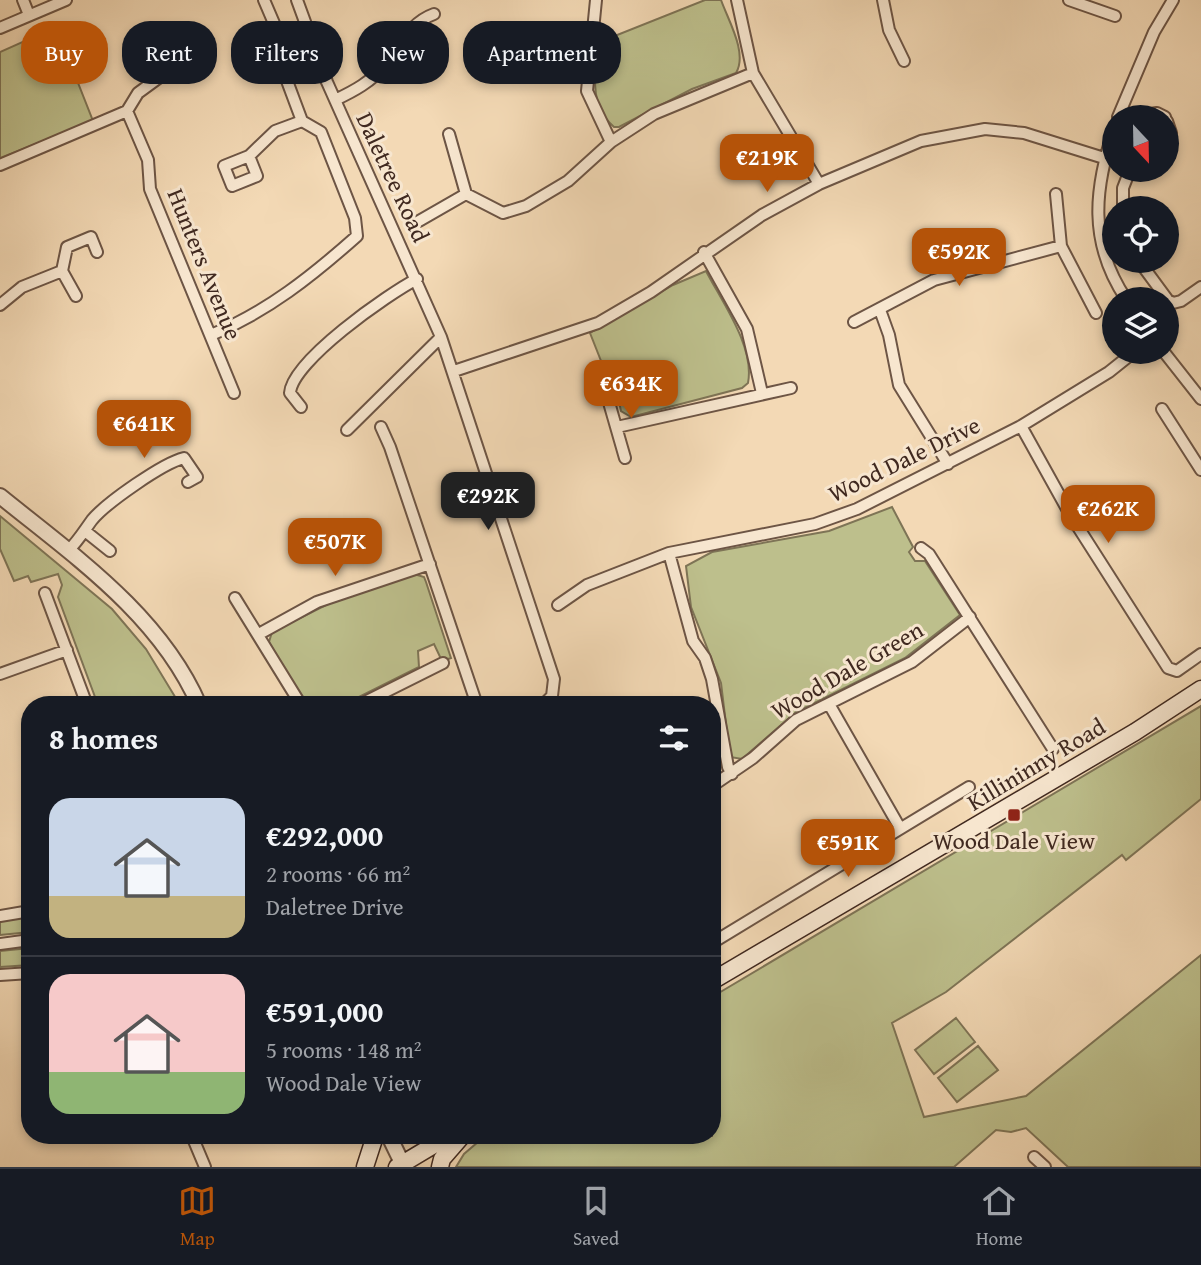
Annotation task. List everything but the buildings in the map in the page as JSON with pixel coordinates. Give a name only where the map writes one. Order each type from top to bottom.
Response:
[{"type":"main road","name":"Killininny Road","points":[[721,976],[1112,746],[1201,689]]},
{"type":"main road","points":[[365,1167],[372,1144]]},
{"type":"main road","points":[[401,1166],[436,1144]]},
{"type":"main road","points":[[440,1167],[442,1159],[455,1144]]},
{"type":"street","points":[[23,0],[29,15]]},
{"type":"street","points":[[0,28],[66,0]]},
{"type":"street","points":[[211,335],[262,311],[312,275],[357,236],[355,218],[321,132],[302,121],[274,46],[276,28],[264,0]]},
{"type":"street","name":"Daletree Road","points":[[297,0],[335,100],[417,279],[454,371],[554,679],[552,696]]},
{"type":"street","points":[[596,0],[587,91],[611,142]]},
{"type":"street","points":[[737,0],[753,73],[819,184]]},
{"type":"street","points":[[883,0],[889,30],[904,61]]},
{"type":"street","points":[[1069,0],[1115,16]]},
{"type":"street","points":[[1123,105],[1154,32],[1173,0]]},
{"type":"street","points":[[335,100],[358,89],[385,65],[402,38],[424,18],[434,14]]},
{"type":"street","points":[[449,134],[466,194],[503,213],[526,206],[568,181],[611,142],[654,114],[753,73]]},
{"type":"street","points":[[0,164],[127,111],[138,93],[150,84]]},
{"type":"street","name":"Hunters Avenue","points":[[127,111],[148,160],[150,189],[234,393]]},
{"type":"street","points":[[248,156],[275,131],[302,121]]},
{"type":"street","points":[[454,371],[598,323],[651,292],[704,252],[762,215],[819,184],[921,141],[985,129],[1024,133],[1102,157]]},
{"type":"street","points":[[1102,170],[1096,205],[1099,236],[1120,287]]},
{"type":"street","points":[[419,221],[466,194]]},
{"type":"street","points":[[1056,194],[1060,246],[1096,313]]},
{"type":"street","points":[[76,296],[62,271],[67,247],[91,237],[97,252]]},
{"type":"street","points":[[854,322],[933,280],[1060,246]]},
{"type":"street","points":[[704,252],[747,329],[762,393]]},
{"type":"street","points":[[1,302],[22,287],[62,271]]},
{"type":"street","points":[[301,407],[290,393],[290,383],[316,354],[388,294],[417,279]]},
{"type":"street","points":[[1179,301],[1201,287]]},
{"type":"street","points":[[880,310],[890,335],[900,385],[948,464]]},
{"type":"street","points":[[347,430],[441,337]]},
{"type":"street","name":"Wood Dale Drive","points":[[558,605],[587,585],[669,553],[815,524],[857,509],[937,466],[948,464],[957,456],[1021,426],[1119,364]]},
{"type":"street","points":[[1173,364],[1201,399]]},
{"type":"street","points":[[617,427],[791,388]]},
{"type":"street","points":[[606,392],[625,458]]},
{"type":"street","points":[[1162,409],[1201,470]]},
{"type":"street","points":[[1021,426],[1071,516],[1168,668],[1177,671],[1201,654]]},
{"type":"street","points":[[381,427],[474,696]]},
{"type":"street","points":[[68,551],[94,518],[144,479],[175,460],[184,458],[189,463],[197,477],[188,482]]},
{"type":"street","points":[[0,496],[68,551],[142,618],[179,668],[194,696]]},
{"type":"street","points":[[85,531],[110,551]]},
{"type":"street","points":[[921,548],[929,554],[1053,750]]},
{"type":"street","points":[[669,553],[693,641],[705,658],[715,696]]},
{"type":"street","points":[[259,634],[328,597],[430,564]]},
{"type":"street","points":[[45,593],[84,696]]},
{"type":"street","points":[[235,598],[296,696]]},
{"type":"street","name":"Wood Dale Green","points":[[721,781],[796,720],[912,662],[970,617]]},
{"type":"street","points":[[0,674],[67,650]]},
{"type":"street","points":[[377,696],[443,663]]},
{"type":"street","points":[[829,704],[900,828]]},
{"type":"street","points":[[721,732],[727,767],[732,774]]},
{"type":"street","points":[[721,937],[969,788]]},
{"type":"street","points":[[0,916],[21,912]]},
{"type":"street","points":[[0,944],[21,941]]},
{"type":"street","points":[[0,975],[21,974]]},
{"type":"street","points":[[195,1144],[205,1167]]},
{"type":"street","points":[[392,1144],[401,1166]]},
{"type":"street","points":[[1034,1157],[1045,1167]]},
{"type":"green space","points":[[705,0],[721,0],[738,46],[739,65],[736,73],[692,89],[619,127],[614,127],[600,108],[595,84],[621,84],[621,33]]},
{"type":"green space","points":[[21,43],[21,84],[78,84],[93,121],[0,158],[0,52]]},
{"type":"green space","points":[[706,271],[742,340],[749,369],[748,383],[742,388],[631,417],[621,411],[618,397],[630,388],[624,376],[607,376],[590,333],[673,285]]},
{"type":"green space","points":[[892,507],[913,547],[909,552],[915,561],[925,561],[960,615],[905,658],[796,712],[742,759],[730,757],[721,683],[691,607],[686,566],[712,552],[829,531]]},
{"type":"green space","points":[[0,516],[112,609],[146,649],[175,696],[95,696],[58,597],[62,585],[58,574],[31,582],[28,576],[14,581],[0,549]]},
{"type":"green space","points":[[414,574],[424,577],[451,658],[442,661],[434,644],[418,651],[419,667],[361,696],[299,696],[269,642],[272,632],[336,600]]},
{"type":"green space","points":[[1201,706],[1201,799],[1126,860],[1122,855],[946,992],[892,1023],[924,1117],[1026,1096],[1201,955],[1201,1167],[1068,1167],[1026,1128],[1011,1132],[996,1130],[954,1167],[456,1167],[464,1154],[476,1144],[721,1144],[721,992]]},
{"type":"green space","points":[[21,916],[21,933],[0,935],[0,920]]},
{"type":"green space","points":[[21,949],[21,966],[0,967],[0,951]]},
{"type":"green space","points":[[956,1018],[975,1042],[934,1074],[915,1050]]},
{"type":"green space","points":[[978,1046],[998,1070],[957,1102],[938,1078]]},
{"type":"place","name":"Wood Dale View","points":[[1014,815]]}]
